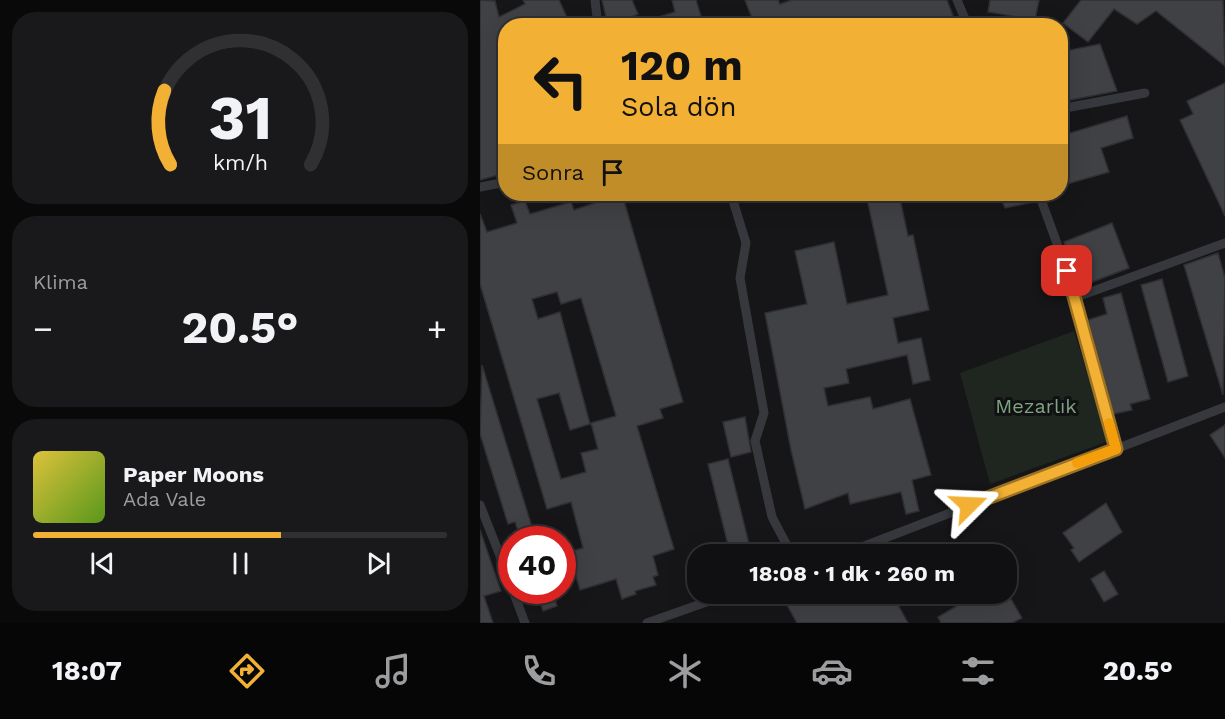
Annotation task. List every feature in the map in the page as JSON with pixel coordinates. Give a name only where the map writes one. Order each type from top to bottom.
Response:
[{"type":"street","points":[[595,0],[597,18]]},
{"type":"street","points":[[957,0],[965,18]]},
{"type":"street","points":[[1068,107],[1144,93]]},
{"type":"street","points":[[480,187],[498,184]]},
{"type":"street","points":[[733,201],[746,243],[740,278],[764,412],[755,441],[772,517],[786,544]]},
{"type":"street","points":[[1042,201],[1067,271],[1116,449]]},
{"type":"street","points":[[1074,298],[1225,243]]},
{"type":"street","points":[[870,544],[1225,407]]},
{"type":"street","points":[[480,505],[498,551]]},
{"type":"street","points":[[518,604],[525,623]]},
{"type":"street","points":[[647,623],[701,604]]},
{"type":"green space","name":"Mezarlık","points":[[1074,331],[1109,441],[990,484],[960,373]]},
{"type":"building","points":[[480,0],[495,1],[499,17],[525,4],[523,0],[559,0],[567,18],[498,18],[498,175],[480,180]]},
{"type":"building","points":[[602,0],[632,0],[638,14],[629,18],[606,18]]},
{"type":"building","points":[[672,0],[696,0],[702,18],[655,18],[675,12]]},
{"type":"building","points":[[745,0],[778,0],[780,4],[792,0],[947,0],[954,18],[752,18]]},
{"type":"building","points":[[990,0],[1039,0],[1035,18],[988,12]]},
{"type":"building","points":[[1081,0],[1223,0],[1225,66],[1156,11],[1137,24],[1114,9],[1088,42],[1068,27],[1067,18]]},
{"type":"building","points":[[1100,44],[1117,91],[1068,100],[1068,50]]},
{"type":"building","points":[[1225,83],[1225,216],[1180,120],[1193,114],[1187,101]]},
{"type":"building","points":[[1127,116],[1133,138],[1101,148],[1109,172],[1068,184],[1068,134]]},
{"type":"building","points":[[525,201],[530,214],[571,202],[574,210],[601,201],[624,201],[683,402],[660,409],[663,418],[637,426],[674,549],[653,556],[658,575],[653,577],[656,585],[635,591],[636,594],[622,599],[616,579],[580,590],[576,576],[576,550],[583,548],[571,502],[547,509],[480,284],[480,214],[487,232],[517,223],[511,205]],"holes":[[[557,292],[561,304],[581,298],[616,416],[591,423],[598,449],[581,453],[586,472],[561,479],[537,399],[559,393],[570,430],[590,424],[560,312],[538,319],[532,299]]]},
{"type":"building","points":[[868,201],[900,201],[908,236],[913,235],[929,310],[893,318],[898,343],[921,338],[930,380],[913,384],[907,355],[846,369],[849,383],[824,388],[828,406],[870,397],[873,409],[910,399],[931,475],[912,480],[919,511],[906,514],[901,492],[850,504],[848,493],[805,509],[791,450],[765,313],[807,304],[795,251],[834,242],[847,304],[888,295]]},
{"type":"building","points":[[1002,201],[1033,202],[1005,208]]},
{"type":"building","points":[[1112,223],[1129,268],[1079,287],[1064,242]]},
{"type":"building","points":[[1218,253],[1225,278],[1223,395],[1184,265]]},
{"type":"building","points":[[1162,279],[1188,376],[1168,382],[1141,285]]},
{"type":"building","points":[[1121,293],[1150,399],[1130,404],[1132,410],[1113,414],[1088,320],[1107,314],[1103,298]]},
{"type":"building","points":[[482,365],[532,526],[516,526],[515,522],[508,524],[480,434]]},
{"type":"building","points":[[745,417],[751,452],[731,457],[723,422]]},
{"type":"building","points":[[1225,425],[1225,458],[1210,435]]},
{"type":"building","points":[[728,459],[749,544],[728,544],[708,464]]},
{"type":"building","points":[[1106,503],[1122,532],[1079,562],[1071,550],[1074,548],[1063,533]]},
{"type":"building","points":[[480,530],[498,582],[498,592],[484,596],[493,623],[480,623]]},
{"type":"building","points":[[1104,571],[1118,594],[1104,602],[1091,579]]},
{"type":"building","points":[[541,604],[556,604],[557,606],[543,611]]},
{"type":"building","points":[[787,604],[898,604],[908,623],[797,623]]},
{"type":"building","points":[[960,604],[1014,604],[1022,618],[1012,623],[941,623],[938,617]]},
{"type":"slow traffic","points":[[1077,463],[1116,449],[1109,423]]},
{"type":"route","points":[[969,505],[1116,449],[1067,271]]}]
